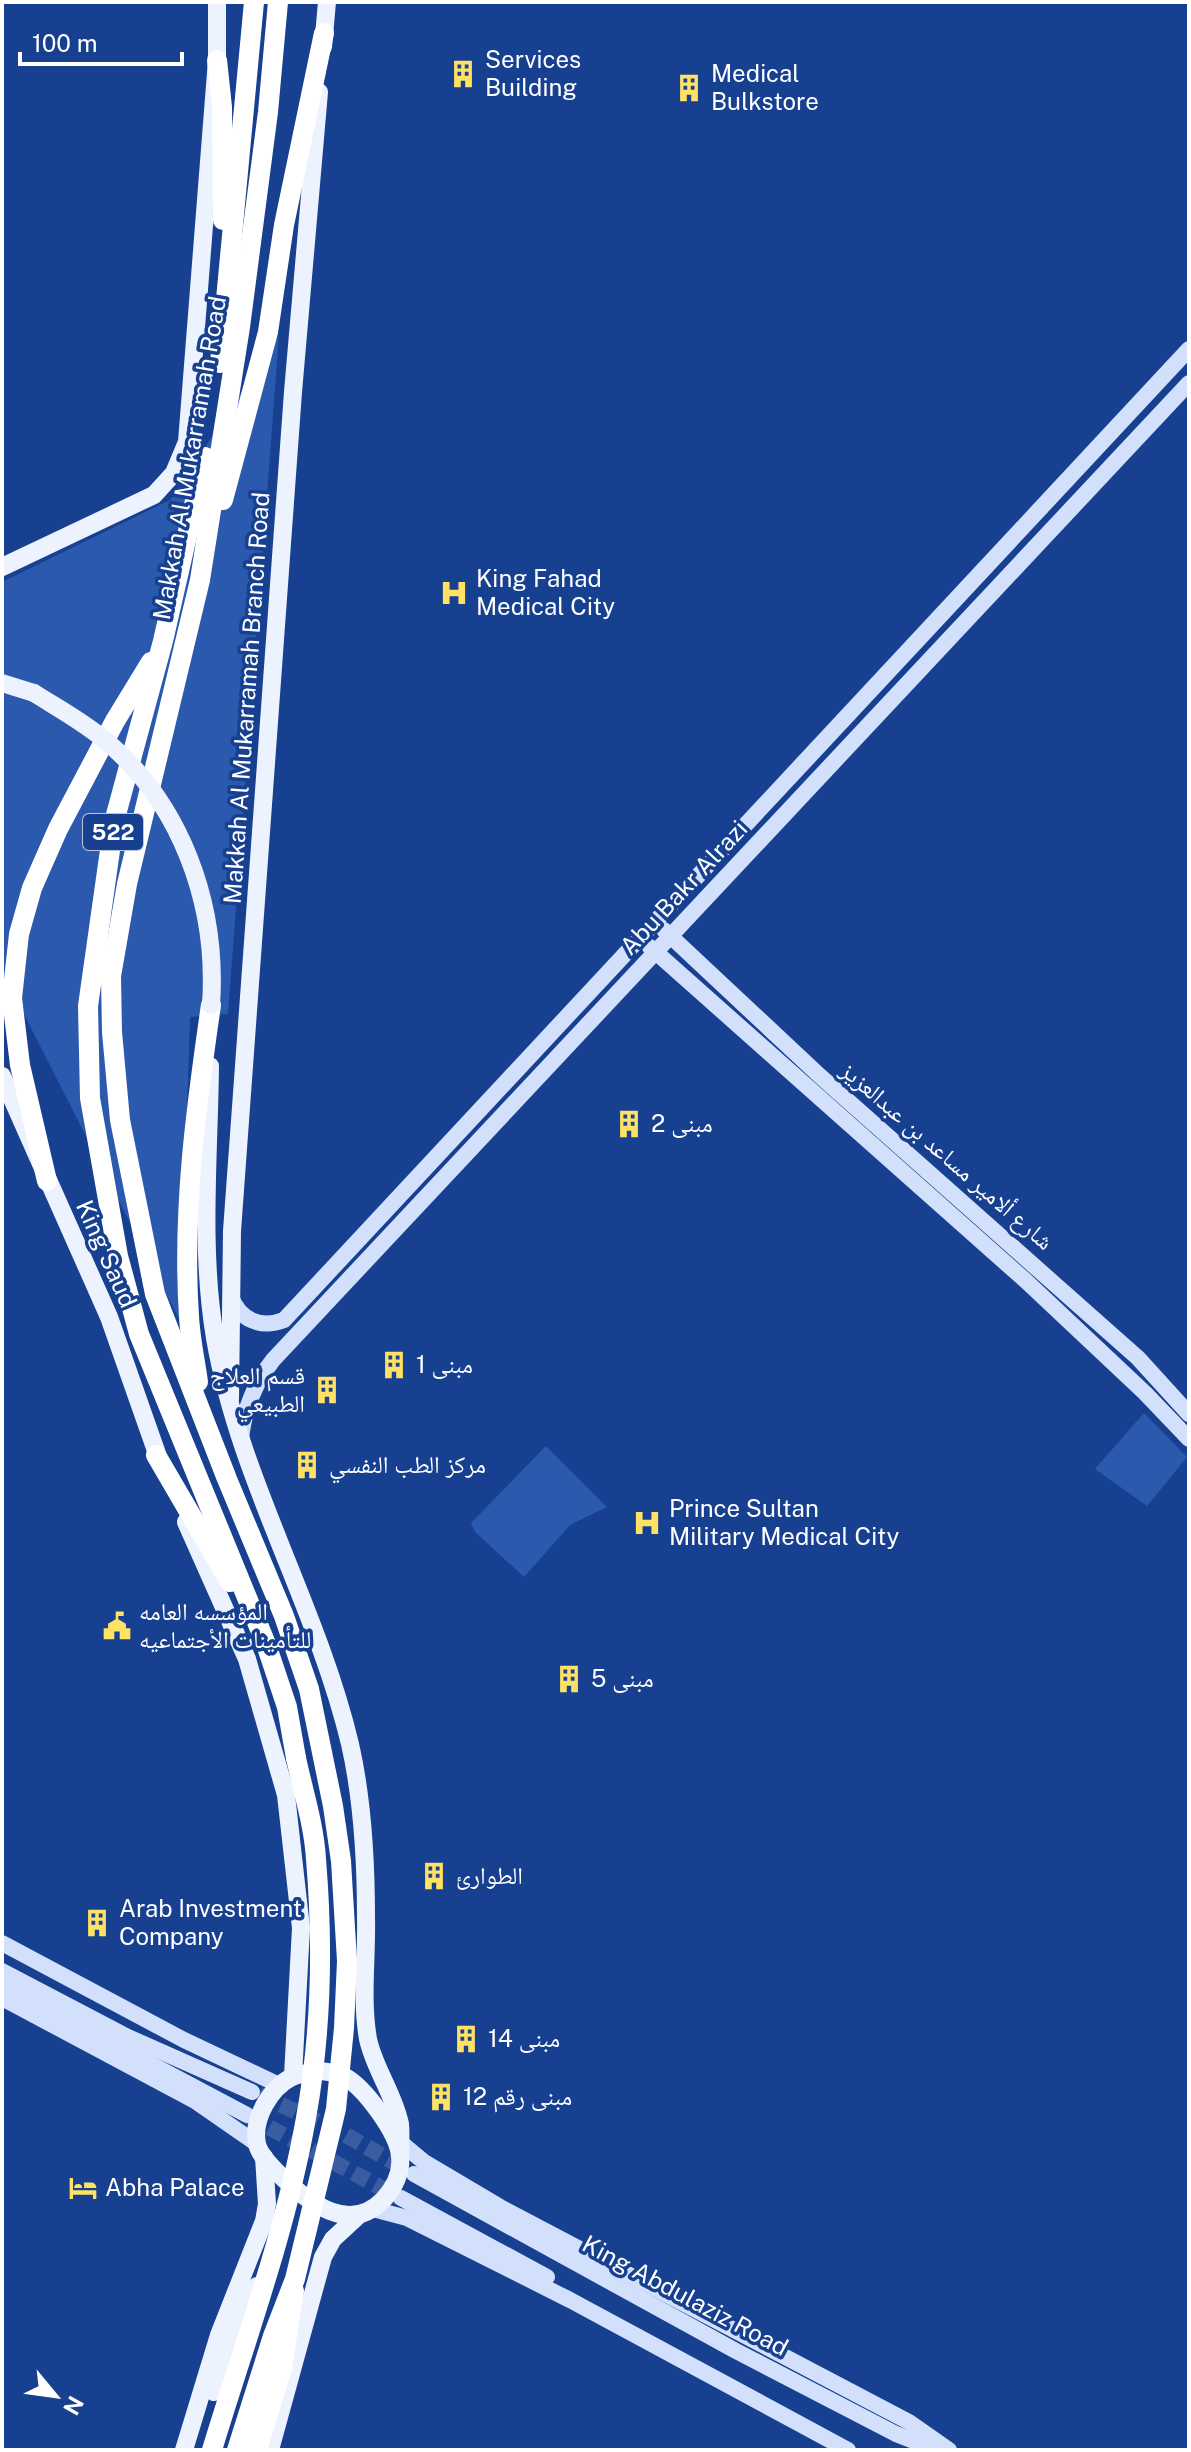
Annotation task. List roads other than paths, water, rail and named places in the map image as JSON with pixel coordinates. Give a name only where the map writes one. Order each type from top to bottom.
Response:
[{"type":"highway","name":"Makkah Al Mukarramah Road","points":[[212,2450],[289,2193],[306,2117],[315,2045],[319,1969],[316,1857],[287,1707],[266,1644],[139,1334],[118,1256],[90,1098],[88,1006],[114,822],[163,641],[201,481],[225,335],[254,2]]},
{"type":"highway","name":"Makkah Al Mukarramah Road","points":[[237,2450],[273,2336],[295,2279],[336,2109],[347,1961],[341,1861],[309,1689],[284,1616],[155,1294],[120,1120],[112,1032],[111,976],[127,884],[200,580],[240,327],[268,112],[278,2]]},
{"type":"highway","points":[[177,673],[268,332],[284,225],[324,33]]},
{"type":"highway","points":[[217,60],[222,107],[225,335]]},
{"type":"highway","points":[[47,1181],[20,1065],[12,998],[19,934],[32,888],[58,829],[115,721],[163,641]]},
{"type":"highway","points":[[204,1418],[189,1318],[187,1234],[193,1131],[211,1005]]},
{"type":"highway","points":[[156,1455],[266,1644]]},
{"type":"highway","points":[[257,2450],[282,2368],[295,2279]]},
{"type":"main road","points":[[2,567],[154,495],[174,473],[187,442],[217,60],[217,2]]},
{"type":"main road","name":"Makkah Al Mukarramah Branch Road","points":[[230,1399],[233,1216],[289,455],[327,2]]},
{"type":"main road","points":[[2,683],[34,693],[102,738],[140,775],[165,807],[190,861],[207,921],[213,966],[208,1238],[215,1338],[241,1440],[320,1650],[350,1744],[363,1821],[368,2040],[400,2124],[400,2171],[385,2197],[333,2239],[323,2257],[270,2450]]},
{"type":"main road","points":[[2,694],[34,693]]},
{"type":"main road","name":"King Saud","points":[[2,1076],[109,1317],[156,1455]]},
{"type":"main road","points":[[156,1455],[247,1659],[286,1795],[301,1928],[286,2081]]},
{"type":"main road","points":[[299,1966],[310,2001],[327,2008],[341,2004],[348,1990],[366,1919]]},
{"type":"main road","points":[[184,2450],[219,2335],[264,2221],[267,2204],[258,2123],[265,2102],[286,2081],[315,2071],[329,2071],[348,2079],[372,2103],[398,2144]]},
{"type":"main road","points":[[260,2151],[309,2202],[327,2211],[366,2212]]},
{"type":"main road","points":[[196,2450],[218,2379],[270,2259]]},
{"type":"street","name":"Abu Bakr Alrazi","points":[[231,1297],[237,1310],[249,1320],[263,1324],[284,1320],[1189,349]]},
{"type":"street","name":"Abu Bakr Alrazi","points":[[241,1440],[244,1415],[252,1392],[273,1360],[1189,383]]},
{"type":"street","name":"شارع ألامير مساعد بن عبدالعزيز","points":[[656,922],[820,1076],[1138,1358],[1189,1414]]},
{"type":"street","points":[[641,939],[994,1254],[1145,1393],[1189,1439]]},
{"type":"street","points":[[994,1254],[1002,1249],[1005,1239]]},
{"type":"street","points":[[2,1943],[184,2040],[286,2081]]},
{"type":"street","points":[[2,1971],[128,2037],[252,2092]]},
{"type":"street","points":[[2,1985],[247,2115]]},
{"type":"street","points":[[2,1998],[195,2101],[260,2151]]},
{"type":"street","points":[[398,2144],[500,2207],[909,2422],[949,2450]]},
{"type":"street","name":"King Abdulaziz Road","points":[[414,2174],[736,2351],[896,2434],[937,2450]]},
{"type":"street","name":"King Abdulaziz Road","points":[[401,2198],[741,2380],[857,2450]]},
{"type":"street","points":[[366,2212],[407,2218],[570,2300],[848,2450]]},
{"type":"tunnel","points":[[259,2095],[337,2130],[409,2171]]},
{"type":"tunnel","points":[[248,2116],[400,2198]]},
{"type":"place","name":"Services Building","points":[[463,74]]},
{"type":"place","name":"Medical Bulkstore","points":[[689,88]]},
{"type":"place","name":"King Fahad Medical City","points":[[454,593]]},
{"type":"place","name":"مبنى 2","points":[[629,1124]]},
{"type":"place","name":"مبنى 1","points":[[394,1365]]},
{"type":"place","name":"قسم العلاج الطبيعي","points":[[327,1390]]},
{"type":"place","name":"مركز الطب النفسي","points":[[307,1465]]},
{"type":"place","name":"Prince Sultan Military Medical City","points":[[647,1523]]},
{"type":"place","name":"المؤسسه العامه للتأمينات الأجتماعيه","points":[[117,1626]]},
{"type":"place","name":"مبنى 5","points":[[569,1679]]},
{"type":"place","name":"الطوارئ","points":[[434,1876]]},
{"type":"place","name":"Arab Investment Company","points":[[97,1923]]},
{"type":"place","name":"مبنى 14","points":[[466,2039]]},
{"type":"place","name":"مبنى رقم 12","points":[[441,2097]]},
{"type":"place","name":"Abha Palace","points":[[83,2188]]}]
